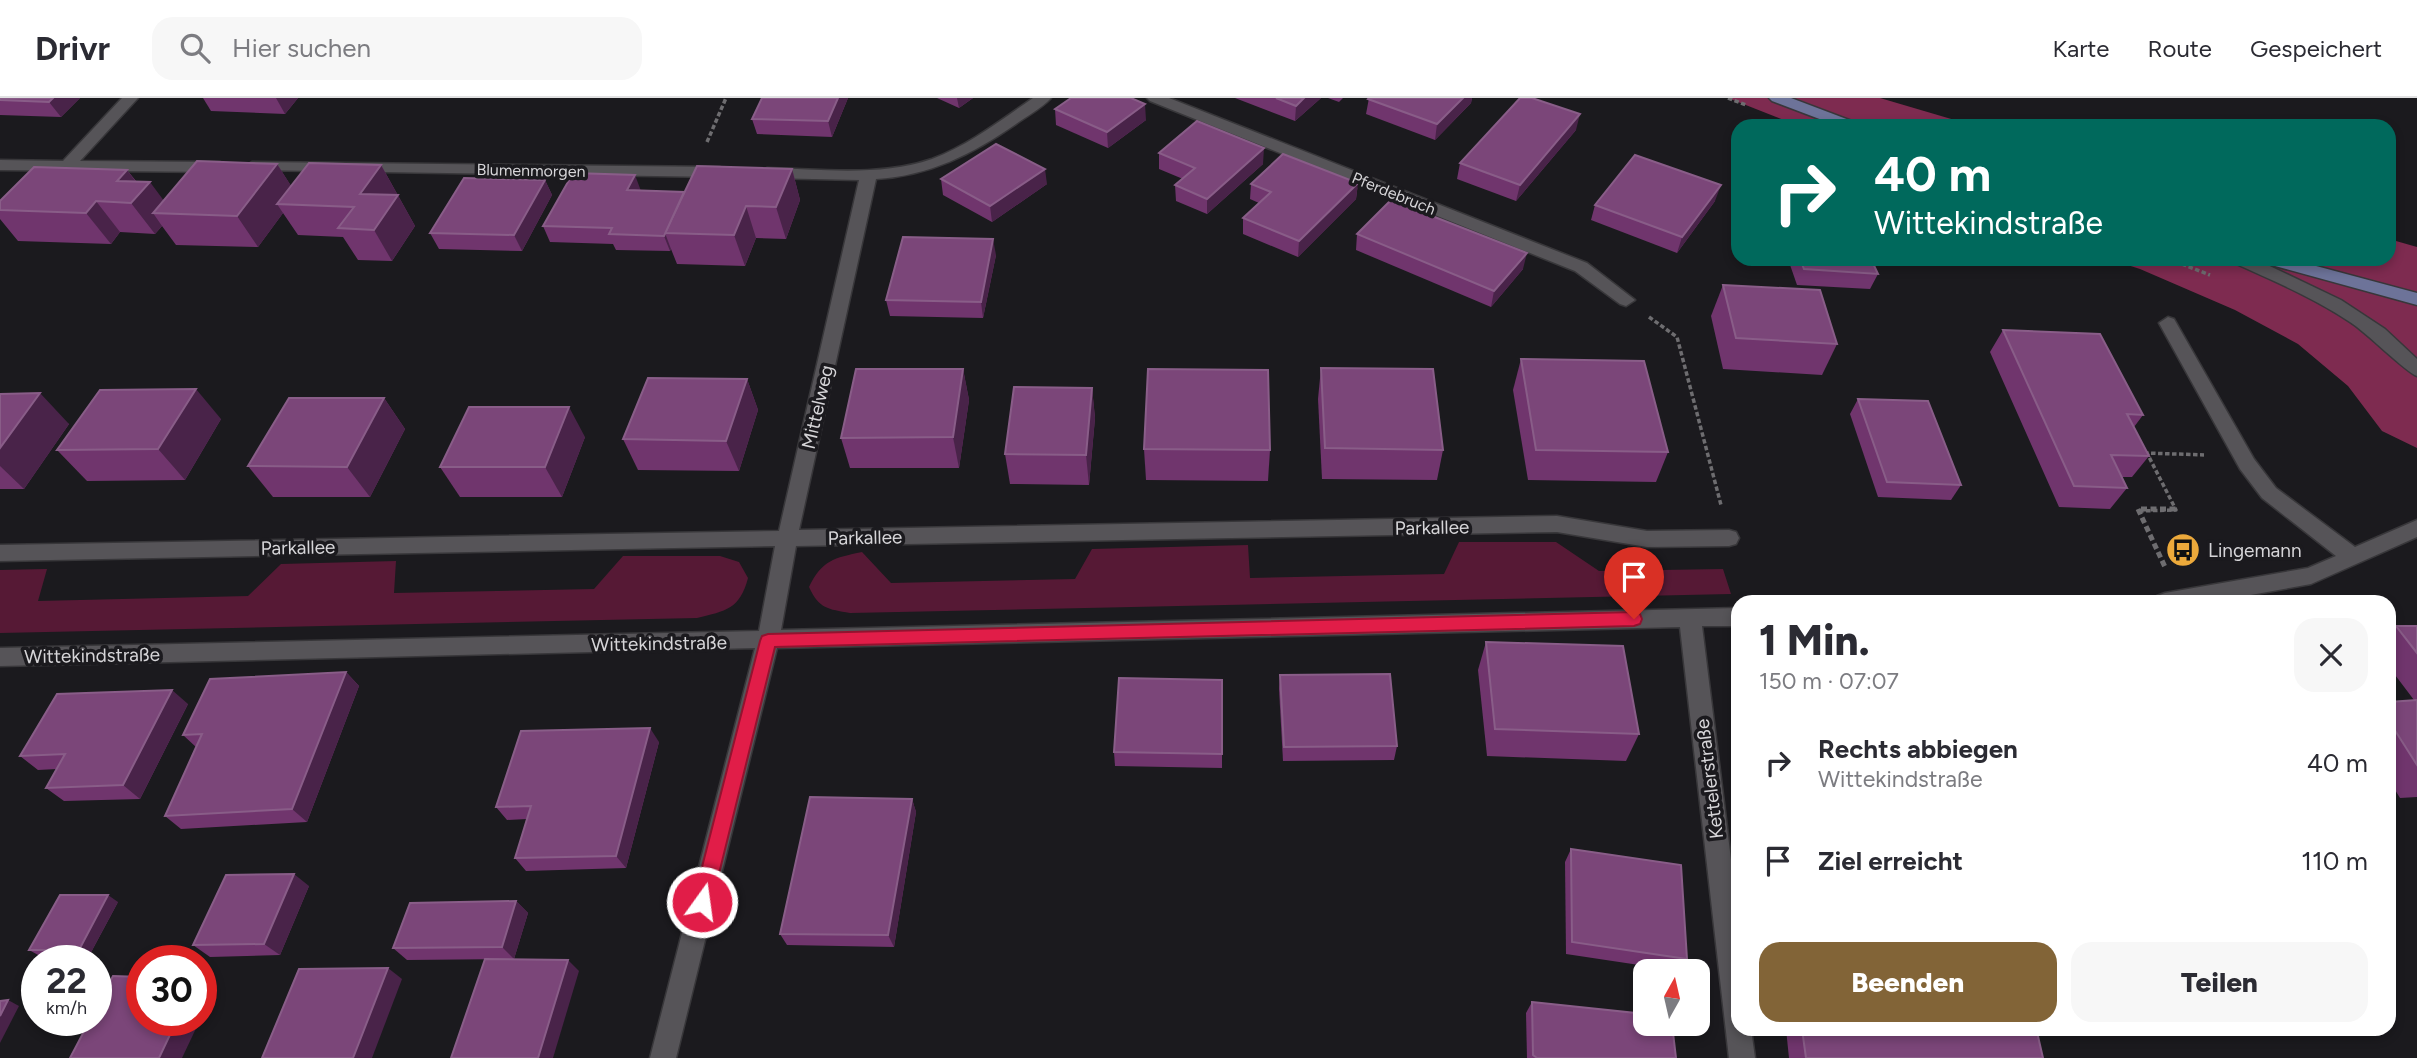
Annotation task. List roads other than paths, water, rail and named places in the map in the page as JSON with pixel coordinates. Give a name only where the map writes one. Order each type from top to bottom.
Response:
[{"type":"main road","points":[[1777,98],[1833,119]]},
{"type":"main road","points":[[2296,266],[2417,299]]},
{"type":"street","points":[[68,165],[130,98]]},
{"type":"street","name":"Blumenmorgen","points":[[0,165],[869,173],[922,167],[970,147],[1043,98]]},
{"type":"street","name":"Pferdebruch","points":[[1155,98],[1186,103],[1581,267],[1626,300]]},
{"type":"street","name":"Mittelweg","points":[[663,1058],[768,641],[787,539],[869,173]]},
{"type":"street","points":[[2256,266],[2332,300],[2376,330],[2417,370]]},
{"type":"street","points":[[2168,323],[2244,456],[2269,493],[2354,558]]},
{"type":"street","name":"Parkallee","points":[[0,553],[1557,524],[1647,540],[1729,538]]},
{"type":"street","points":[[2206,595],[2311,576],[2417,528]]},
{"type":"street","name":"Wittekindstraße","points":[[0,657],[1731,617]]},
{"type":"street","name":"Kettelerstraße","points":[[1690,618],[1731,967]]},
{"type":"street","name":"Kettelerstraße","points":[[1739,1036],[1742,1058]]},
{"type":"place","name":"Lingemann","points":[[2183,550]]}]
